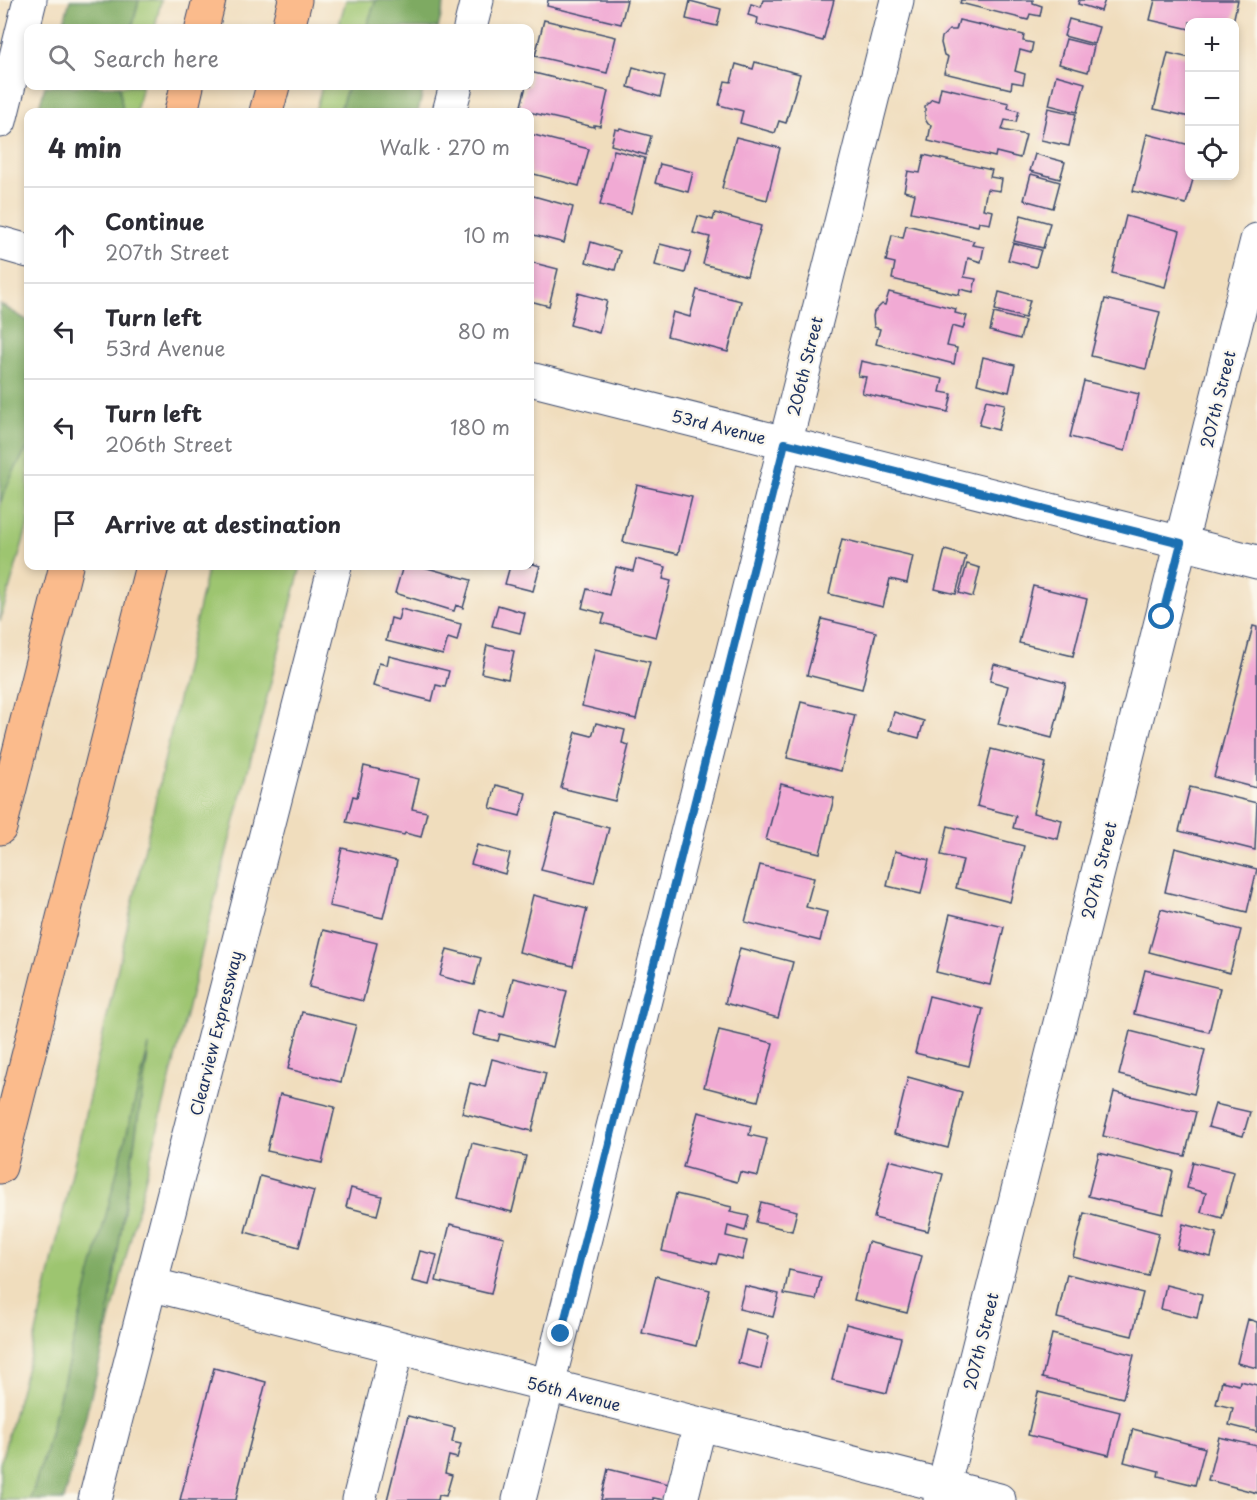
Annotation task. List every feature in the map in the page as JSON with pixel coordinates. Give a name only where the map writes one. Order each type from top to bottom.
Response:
[{"type":"highway","points":[[203,24],[209,0]]},
{"type":"highway","points":[[289,24],[295,0]]},
{"type":"highway","points":[[182,108],[187,90]]},
{"type":"highway","points":[[267,108],[272,90]]},
{"type":"highway","points":[[0,828],[65,570]]},
{"type":"highway","points":[[0,1167],[151,570]]},
{"type":"street","points":[[24,24],[30,0]]},
{"type":"street","points":[[471,24],[477,0]]},
{"type":"street","name":"206th Street","points":[[519,1500],[897,0]]},
{"type":"street","points":[[0,121],[24,24]]},
{"type":"street","points":[[450,108],[455,90]]},
{"type":"street","name":"207th Street","points":[[942,1493],[1257,240]]},
{"type":"street","name":"53rd Avenue","points":[[534,380],[1257,562]]},
{"type":"street","name":"Clearview Expressway","points":[[95,1500],[334,570]]},
{"type":"street","name":"56th Avenue","points":[[150,1284],[700,1424],[942,1493],[999,1500]]},
{"type":"street","points":[[359,1500],[397,1348]]},
{"type":"street","points":[[681,1500],[700,1424]]},
{"type":"green space","points":[[70,0],[139,0],[133,24],[63,24]]},
{"type":"green space","points":[[139,0],[161,0],[156,24],[133,24]]},
{"type":"green space","points":[[346,0],[376,0],[367,24],[339,24]]},
{"type":"green space","points":[[376,0],[445,0],[439,24],[367,24]]},
{"type":"green space","points":[[44,90],[120,90],[122,108],[39,108]]},
{"type":"green space","points":[[120,90],[141,90],[137,108],[122,108]]},
{"type":"green space","points":[[321,90],[347,90],[340,108],[316,108]]},
{"type":"green space","points":[[347,90],[423,90],[419,108],[340,108]]},
{"type":"green space","points":[[0,304],[24,319],[24,454],[0,503]]},
{"type":"green space","points":[[24,454],[24,539],[0,621],[0,503]]},
{"type":"green space","points":[[207,570],[300,570],[222,870],[103,1349],[148,1055],[46,1450],[30,1500],[0,1500],[0,1464],[35,1338]]},
{"type":"green space","points":[[149,1046],[103,1349],[64,1500],[30,1500],[46,1450]]},
{"type":"building","points":[[548,0],[627,0],[621,24],[547,6]]},
{"type":"building","points":[[763,0],[834,0],[823,41],[757,24],[758,18],[748,15],[751,4],[761,7]]},
{"type":"building","points":[[961,0],[1033,0],[1033,3],[1042,6],[1040,16],[1030,14],[1028,20],[960,3]]},
{"type":"building","points":[[1079,0],[1105,0],[1101,11],[1078,4]]},
{"type":"building","points":[[1155,0],[1238,0],[1234,18],[1185,18],[1185,28],[1150,20]]},
{"type":"building","points":[[690,1],[721,9],[717,26],[686,19]]},
{"type":"building","points":[[1069,19],[1099,27],[1094,44],[1064,36]]},
{"type":"building","points":[[544,20],[616,37],[607,73],[535,56]]},
{"type":"building","points":[[959,20],[1024,35],[1023,41],[1033,43],[1031,53],[1020,50],[1015,71],[1025,74],[1023,84],[1012,82],[1011,89],[944,73],[948,57],[944,55],[942,37],[949,30],[956,30]]},
{"type":"building","points":[[1066,39],[1094,46],[1088,72],[1059,64]]},
{"type":"building","points":[[1168,53],[1185,57],[1185,116],[1154,109]]},
{"type":"building","points":[[755,62],[800,74],[786,123],[779,121],[775,133],[740,123],[743,111],[719,105],[725,81],[731,82],[736,64],[753,69]]},
{"type":"building","points":[[633,67],[665,76],[660,97],[628,87]]},
{"type":"building","points":[[534,73],[608,91],[600,126],[594,125],[594,127],[534,113],[534,108],[520,108],[525,90],[534,90]]},
{"type":"building","points":[[1056,75],[1085,83],[1077,112],[1049,105]]},
{"type":"building","points":[[941,87],[1009,103],[1008,108],[1019,111],[1016,122],[1005,120],[1002,130],[1026,135],[1020,158],[996,152],[995,157],[928,141],[931,125],[925,119],[925,106],[932,99],[938,101]]},
{"type":"building","points":[[1048,108],[1076,114],[1069,146],[1041,140]]},
{"type":"building","points":[[620,128],[651,136],[646,155],[611,145],[615,129]]},
{"type":"building","points":[[1147,134],[1185,144],[1185,180],[1193,180],[1186,204],[1133,191]]},
{"type":"building","points":[[534,135],[589,149],[579,186],[534,174]]},
{"type":"building","points":[[736,137],[780,148],[767,200],[722,188]]},
{"type":"building","points":[[614,150],[645,158],[631,213],[600,205]]},
{"type":"building","points":[[1035,154],[1065,162],[1060,179],[1030,171]]},
{"type":"building","points":[[924,155],[992,170],[990,177],[1002,179],[1000,191],[987,189],[983,209],[993,211],[990,224],[979,222],[978,226],[911,212],[915,194],[904,191],[908,171],[920,173]]},
{"type":"building","points":[[660,164],[693,172],[688,192],[655,183]]},
{"type":"building","points":[[1031,174],[1060,182],[1053,208],[1024,200]]},
{"type":"building","points":[[534,196],[573,207],[564,243],[534,235]]},
{"type":"building","points":[[715,213],[761,226],[747,276],[703,264],[710,237],[693,233],[698,216],[713,220]]},
{"type":"building","points":[[1021,215],[1050,223],[1043,248],[1014,241]]},
{"type":"building","points":[[1126,216],[1180,231],[1165,287],[1112,273]]},
{"type":"building","points":[[906,225],[974,241],[972,245],[984,247],[981,262],[968,258],[964,277],[976,279],[973,292],[960,289],[959,295],[892,279],[895,263],[886,261],[892,235],[903,238]]},
{"type":"building","points":[[591,242],[620,251],[615,270],[586,262]]},
{"type":"building","points":[[1013,243],[1041,250],[1036,267],[1008,260]]},
{"type":"building","points":[[660,244],[691,252],[685,273],[655,265]]},
{"type":"building","points":[[534,263],[558,269],[549,306],[534,302]]},
{"type":"building","points":[[697,290],[741,301],[728,352],[667,336],[673,312],[690,317]]},
{"type":"building","points":[[889,292],[956,309],[955,313],[967,316],[963,329],[952,326],[947,346],[957,348],[954,364],[876,344],[880,329],[874,327],[874,312],[882,304],[885,305]]},
{"type":"building","points":[[999,292],[1030,300],[1025,318],[995,310]]},
{"type":"building","points":[[578,293],[607,301],[599,333],[570,325]]},
{"type":"building","points":[[1105,299],[1160,312],[1146,369],[1091,356]]},
{"type":"building","points":[[994,313],[1025,321],[1020,339],[990,331]]},
{"type":"building","points":[[983,357],[1015,365],[1009,392],[977,384]]},
{"type":"building","points":[[861,361],[943,379],[940,392],[952,394],[948,412],[862,393],[866,377],[858,376]]},
{"type":"building","points":[[1084,381],[1139,394],[1125,451],[1070,437]]},
{"type":"building","points":[[986,400],[1005,404],[998,430],[979,425]]},
{"type":"building","points":[[637,485],[692,497],[678,554],[623,542]]},
{"type":"building","points":[[842,539],[913,556],[907,583],[890,579],[883,607],[829,594]]},
{"type":"building","points":[[945,550],[966,556],[956,594],[935,589]]},
{"type":"building","points":[[636,559],[666,567],[663,579],[671,581],[656,637],[602,623],[605,614],[582,608],[587,589],[609,595],[616,567],[633,571]]},
{"type":"building","points":[[534,564],[540,566],[533,591],[505,584],[509,570],[534,570]]},
{"type":"building","points":[[967,564],[980,568],[973,597],[959,593]]},
{"type":"building","points":[[402,570],[435,570],[471,580],[463,608],[456,605],[454,611],[395,593]]},
{"type":"building","points":[[1033,586],[1087,599],[1073,656],[1019,643]]},
{"type":"building","points":[[498,605],[525,613],[520,633],[492,626]]},
{"type":"building","points":[[401,609],[461,624],[457,641],[448,638],[443,655],[386,641],[391,618],[398,620]]},
{"type":"building","points":[[822,619],[876,632],[862,689],[807,675]]},
{"type":"building","points":[[1253,626],[1257,627],[1257,788],[1214,777]]},
{"type":"building","points":[[487,645],[514,651],[508,679],[481,673]]},
{"type":"building","points":[[595,649],[650,662],[636,719],[582,706]]},
{"type":"building","points":[[389,656],[449,671],[445,687],[436,685],[432,701],[373,686],[379,663],[387,665]]},
{"type":"building","points":[[994,664],[1066,683],[1052,738],[998,724],[1008,686],[990,681]]},
{"type":"building","points":[[801,702],[855,715],[841,771],[787,758]]},
{"type":"building","points":[[894,712],[924,721],[919,738],[889,730]]},
{"type":"building","points":[[596,723],[625,730],[622,743],[629,745],[615,801],[561,788],[576,732],[592,736]]},
{"type":"building","points":[[991,749],[1046,763],[1033,813],[1062,820],[1058,839],[1013,828],[1016,816],[977,806]]},
{"type":"building","points":[[364,766],[419,779],[412,809],[427,812],[421,837],[346,822],[353,796],[357,797]]},
{"type":"building","points":[[781,784],[834,798],[820,853],[766,840]]},
{"type":"building","points":[[496,785],[526,793],[520,816],[490,808]]},
{"type":"building","points":[[1190,787],[1257,803],[1255,850],[1179,831]]},
{"type":"building","points":[[556,814],[609,828],[594,883],[541,870]]},
{"type":"building","points":[[948,826],[1024,846],[1010,902],[956,888],[963,860],[941,855]]},
{"type":"building","points":[[477,845],[510,854],[505,874],[471,864]]},
{"type":"building","points":[[342,848],[397,861],[383,918],[329,906]]},
{"type":"building","points":[[1175,848],[1257,869],[1247,912],[1165,892]]},
{"type":"building","points":[[895,851],[929,860],[921,894],[887,886]]},
{"type":"building","points":[[760,865],[814,878],[806,907],[827,912],[820,941],[745,922]]},
{"type":"building","points":[[533,895],[587,909],[573,966],[519,952]]},
{"type":"building","points":[[1161,909],[1241,930],[1230,973],[1149,952]]},
{"type":"building","points":[[950,914],[1004,927],[990,985],[936,972]]},
{"type":"building","points":[[323,930],[377,943],[363,1001],[309,987]]},
{"type":"building","points":[[740,948],[793,962],[778,1018],[725,1003]]},
{"type":"building","points":[[447,949],[481,958],[474,985],[440,976]]},
{"type":"building","points":[[1145,970],[1220,988],[1209,1032],[1134,1014]]},
{"type":"building","points":[[513,978],[567,991],[553,1047],[500,1034],[498,1041],[473,1035],[479,1009],[504,1016]]},
{"type":"building","points":[[929,996],[983,1009],[969,1066],[915,1053]]},
{"type":"building","points":[[302,1012],[356,1025],[341,1082],[288,1069]]},
{"type":"building","points":[[719,1030],[773,1043],[758,1101],[704,1087]]},
{"type":"building","points":[[1130,1031],[1205,1050],[1194,1094],[1119,1075]]},
{"type":"building","points":[[492,1059],[546,1073],[532,1131],[462,1113],[470,1083],[485,1087]]},
{"type":"building","points":[[908,1077],[962,1092],[948,1148],[894,1134]]},
{"type":"building","points":[[1114,1092],[1196,1112],[1185,1156],[1103,1136]]},
{"type":"building","points":[[280,1094],[335,1107],[322,1163],[267,1151]]},
{"type":"building","points":[[1215,1104],[1250,1112],[1243,1136],[1208,1127]]},
{"type":"building","points":[[698,1112],[751,1126],[749,1135],[767,1139],[758,1176],[740,1172],[737,1182],[683,1167]]},
{"type":"building","points":[[472,1143],[526,1156],[512,1212],[458,1198]]},
{"type":"building","points":[[1099,1153],[1173,1171],[1163,1214],[1088,1196]]},
{"type":"building","points":[[889,1160],[943,1174],[928,1231],[874,1218]]},
{"type":"building","points":[[1193,1162],[1234,1172],[1222,1218],[1201,1212],[1206,1193],[1187,1188]]},
{"type":"building","points":[[260,1176],[314,1191],[299,1247],[245,1232]]},
{"type":"building","points":[[351,1188],[382,1196],[377,1215],[346,1207]]},
{"type":"building","points":[[676,1194],[732,1207],[730,1212],[749,1216],[745,1231],[728,1226],[726,1236],[747,1241],[742,1260],[719,1254],[716,1264],[662,1251]]},
{"type":"building","points":[[761,1202],[797,1211],[792,1231],[756,1222]]},
{"type":"building","points":[[1084,1213],[1159,1233],[1148,1276],[1073,1257]]},
{"type":"building","points":[[450,1224],[504,1237],[491,1294],[436,1281]]},
{"type":"building","points":[[1183,1224],[1217,1233],[1211,1257],[1177,1249]]},
{"type":"building","points":[[868,1242],[922,1256],[907,1313],[854,1300]]},
{"type":"building","points":[[420,1251],[437,1255],[429,1285],[412,1281]]},
{"type":"building","points":[[789,1270],[821,1277],[816,1300],[784,1294]]},
{"type":"building","points":[[1067,1274],[1143,1293],[1132,1336],[1057,1318]]},
{"type":"building","points":[[656,1276],[710,1290],[696,1346],[642,1333]]},
{"type":"building","points":[[1166,1285],[1202,1294],[1197,1318],[1161,1309]]},
{"type":"building","points":[[745,1286],[779,1294],[773,1317],[739,1309]]},
{"type":"building","points":[[1248,1319],[1257,1322],[1257,1368],[1237,1363]]},
{"type":"building","points":[[846,1324],[901,1338],[887,1393],[832,1380]]},
{"type":"building","points":[[746,1330],[769,1336],[761,1369],[738,1363]]},
{"type":"building","points":[[1052,1334],[1134,1355],[1123,1398],[1042,1378]]},
{"type":"building","points":[[214,1368],[266,1382],[236,1500],[180,1500]]},
{"type":"building","points":[[1222,1381],[1239,1385],[1240,1381],[1257,1385],[1257,1432],[1229,1425],[1233,1408],[1216,1404]]},
{"type":"building","points":[[1038,1392],[1120,1412],[1109,1455],[1028,1435]]},
{"type":"building","points":[[408,1416],[455,1428],[452,1442],[461,1444],[457,1458],[449,1456],[445,1473],[452,1475],[446,1496],[439,1495],[438,1500],[387,1500]]},
{"type":"building","points":[[1133,1429],[1205,1448],[1195,1485],[1158,1476],[1159,1471],[1124,1462]]},
{"type":"building","points":[[1219,1437],[1257,1446],[1257,1493],[1208,1480]]},
{"type":"building","points":[[608,1469],[669,1484],[665,1500],[653,1498],[653,1500],[601,1500]]},
{"type":"route","points":[[561,1334],[785,443],[1181,543],[1162,617]]}]
